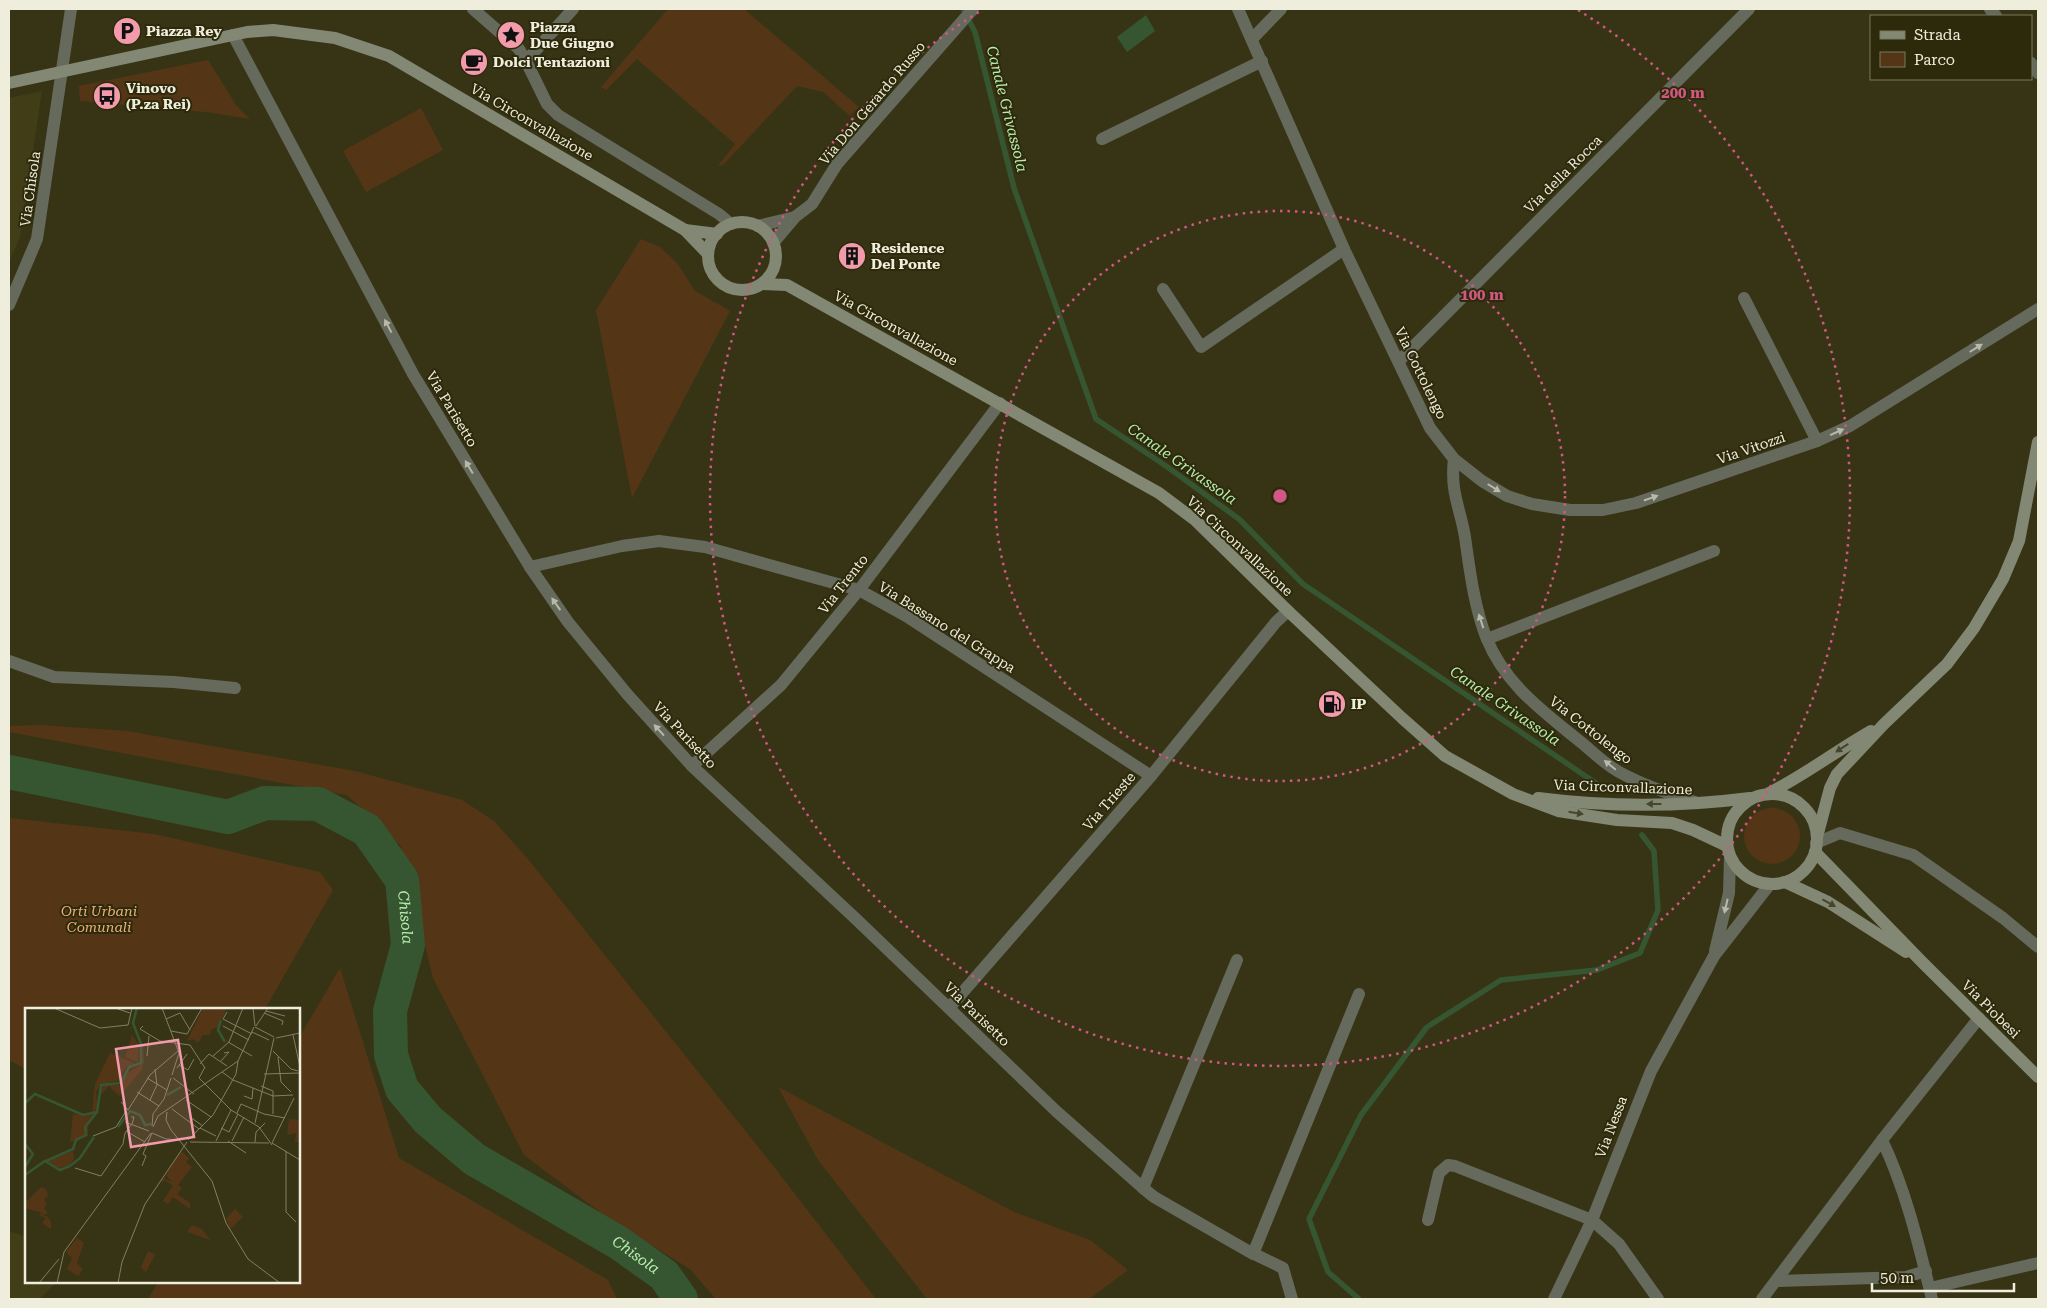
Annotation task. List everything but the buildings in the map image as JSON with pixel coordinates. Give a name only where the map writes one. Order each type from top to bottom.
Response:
[{"type":"street","name":"Via Chisola","points":[[9,305],[37,240],[71,9]]},
{"type":"street","points":[[473,9],[519,49],[546,104],[558,115],[719,214],[731,224]]},
{"type":"street","points":[[526,61],[573,9]]},
{"type":"street","name":"Via Cottolengo","points":[[1238,9],[1344,249],[1430,428],[1454,459],[1452,478],[1454,493],[1463,522],[1474,602],[1487,639],[1504,672],[1528,700],[1619,772],[1653,789],[1702,804]]},
{"type":"street","points":[[1252,39],[1281,9]]},
{"type":"street","name":"Via della Rocca","points":[[1399,361],[1749,9]]},
{"type":"street","name":"Via Don Gerardo Russo","points":[[773,243],[795,217],[812,204],[837,164],[972,10]]},
{"type":"street","name":"Via Circonvallazione","points":[[9,83],[247,32],[273,30],[334,38],[389,56],[685,230]]},
{"type":"street","name":"Via Parisetto","points":[[233,35],[413,374],[530,567],[574,629],[627,694],[692,766],[1056,1111],[1154,1197],[1253,1254],[1283,1268],[1292,1299]]},
{"type":"street","points":[[1102,139],[1262,62]]},
{"type":"street","points":[[758,226],[795,217]]},
{"type":"street","points":[[748,223],[758,226],[767,233],[773,243],[776,254],[775,266],[770,276],[762,284],[752,289],[742,290],[726,286],[713,275],[709,265],[708,254],[711,243],[717,234],[731,224],[748,223]]},
{"type":"street","points":[[685,230],[717,234]]},
{"type":"street","points":[[685,230],[708,254]]},
{"type":"street","points":[[1163,289],[1201,347],[1344,249]]},
{"type":"street","points":[[775,266],[787,285]]},
{"type":"street","points":[[762,284],[787,285]]},
{"type":"street","name":"Via Circonvallazione","points":[[787,285],[1159,493],[1195,520],[1288,611],[1402,718],[1446,756],[1513,794],[1558,811],[1617,820],[1672,823],[1693,830],[1728,852]]},
{"type":"street","points":[[1744,298],[1817,440]]},
{"type":"street","name":"Via Vitozzi","points":[[1454,459],[1482,481],[1507,496],[1532,504],[1570,510],[1603,510],[1636,503],[1817,440],[1850,426],[2038,309]]},
{"type":"street","name":"Via Trento","points":[[692,766],[781,685],[859,590],[1000,403]]},
{"type":"street","points":[[1728,852],[1737,868],[1746,877],[1757,882],[1770,884],[1786,882],[1799,876],[1809,865],[1830,788],[1838,774],[1884,724],[1947,664],[1974,628],[2003,578],[2019,541],[2038,442]]},
{"type":"street","name":"Via Bassano del Grappa","points":[[530,567],[622,546],[659,541],[705,547],[859,590],[906,616],[1151,776]]},
{"type":"street","points":[[1487,639],[1714,551]]},
{"type":"street","name":"Via Trieste","points":[[948,1008],[1151,776],[1276,622],[1288,611]]},
{"type":"street","points":[[9,661],[54,677],[174,682],[236,688]]},
{"type":"street","points":[[1714,956],[1729,893],[1727,831],[1732,817],[1740,806],[1752,798],[1796,780],[1844,747],[1884,724]]},
{"type":"street","points":[[1768,793],[1783,795],[1796,800],[1807,810],[1814,823],[1816,844]]},
{"type":"street","name":"Via Circonvallazione","points":[[1513,794],[1560,801],[1617,804],[1702,804],[1752,798]]},
{"type":"street","points":[[1816,844],[1840,833],[1913,855],[2003,918],[2038,947]]},
{"type":"street","name":"Via Piobesi","points":[[1816,844],[1923,963],[2038,1077]]},
{"type":"street","name":"Via Piobesi","points":[[1786,882],[1828,902],[1923,963]]},
{"type":"street","points":[[1714,956],[1770,884]]},
{"type":"street","name":"Via Nessa","points":[[1554,1299],[1592,1220],[1645,1083],[1714,956]]},
{"type":"street","points":[[1143,1188],[1237,960]]},
{"type":"street","points":[[1253,1254],[1359,994]]},
{"type":"street","points":[[1762,1299],[1882,1140],[1979,1018]]},
{"type":"street","points":[[1882,1140],[1894,1166],[1926,1271],[1931,1294],[2038,1263]]},
{"type":"street","points":[[1428,1220],[1439,1173],[1448,1165],[1592,1220],[1619,1244],[1658,1299]]},
{"type":"street","points":[[1777,1281],[1906,1277],[1926,1271]]},
{"type":"shaded area","points":[[1146,15],[1155,31],[1127,52],[1117,37]]},
{"type":"shaded area","points":[[42,91],[20,237],[9,262],[9,98]]},
{"type":"shaded area","points":[[9,1231],[25,1237],[25,1283],[56,1283],[39,1299],[9,1299]]},
{"type":"green space","points":[[668,9],[744,9],[859,107],[850,116],[823,92],[797,86],[723,165],[718,166],[735,144],[637,59],[606,90],[601,87]]},
{"type":"green space","points":[[208,60],[236,105],[250,119],[206,112],[80,101],[79,86]]},
{"type":"green space","points":[[421,108],[443,150],[366,192],[343,151]]},
{"type":"green space","points":[[641,239],[660,247],[677,263],[695,291],[730,311],[632,498],[596,310]]},
{"type":"green space","points":[[40,725],[127,731],[355,771],[462,800],[494,821],[528,859],[771,1163],[876,1299],[716,1299],[690,1269],[609,1219],[524,1155],[433,978],[401,846],[347,795],[9,732],[9,726]]},
{"type":"green space","points":[[1772,808],[1787,813],[1795,821],[1800,836],[1795,851],[1787,859],[1772,864],[1757,859],[1749,851],[1744,836],[1749,821],[1757,813]]},
{"type":"green space","name":"Orti Urbani Comunali","points":[[9,818],[154,834],[320,872],[333,890],[266,1008],[25,1008],[25,1068],[9,1060]]},
{"type":"green space","points":[[340,968],[399,1158],[608,1280],[617,1299],[148,1299],[157,1283],[300,1283],[300,1036]]},
{"type":"green space","points":[[778,1087],[1014,1212],[1090,1240],[1128,1270],[1089,1299],[927,1299],[818,1160]]},
{"type":"waterway","name":"Canale Grivassola","points":[[963,9],[975,32],[1014,188],[1096,419],[1166,466],[1239,519],[1303,584],[1600,786]]},
{"type":"waterway","name":"Chisola","points":[[9,772],[228,817],[265,803],[318,804],[367,830],[402,880],[408,945],[390,1011],[391,1055],[402,1089],[428,1120],[474,1159],[619,1243],[664,1275],[681,1299]]},
{"type":"waterway","name":"Canale Grivassola","points":[[1359,1299],[1328,1272],[1309,1219],[1361,1115],[1427,1027],[1501,980],[1597,970],[1640,953],[1658,910],[1654,851],[1642,835]]},
{"type":"place","name":"Piazza Rey","points":[[127,31]]},
{"type":"place","name":"Piazza Due Giugno","points":[[511,35]]},
{"type":"place","name":"Dolci Tentazioni","points":[[474,62]]},
{"type":"place","name":"Vinovo (P.za Rei)","points":[[107,96]]},
{"type":"place","name":"Residence Del Ponte","points":[[852,256]]},
{"type":"place","name":"IP","points":[[1332,704]]}]
